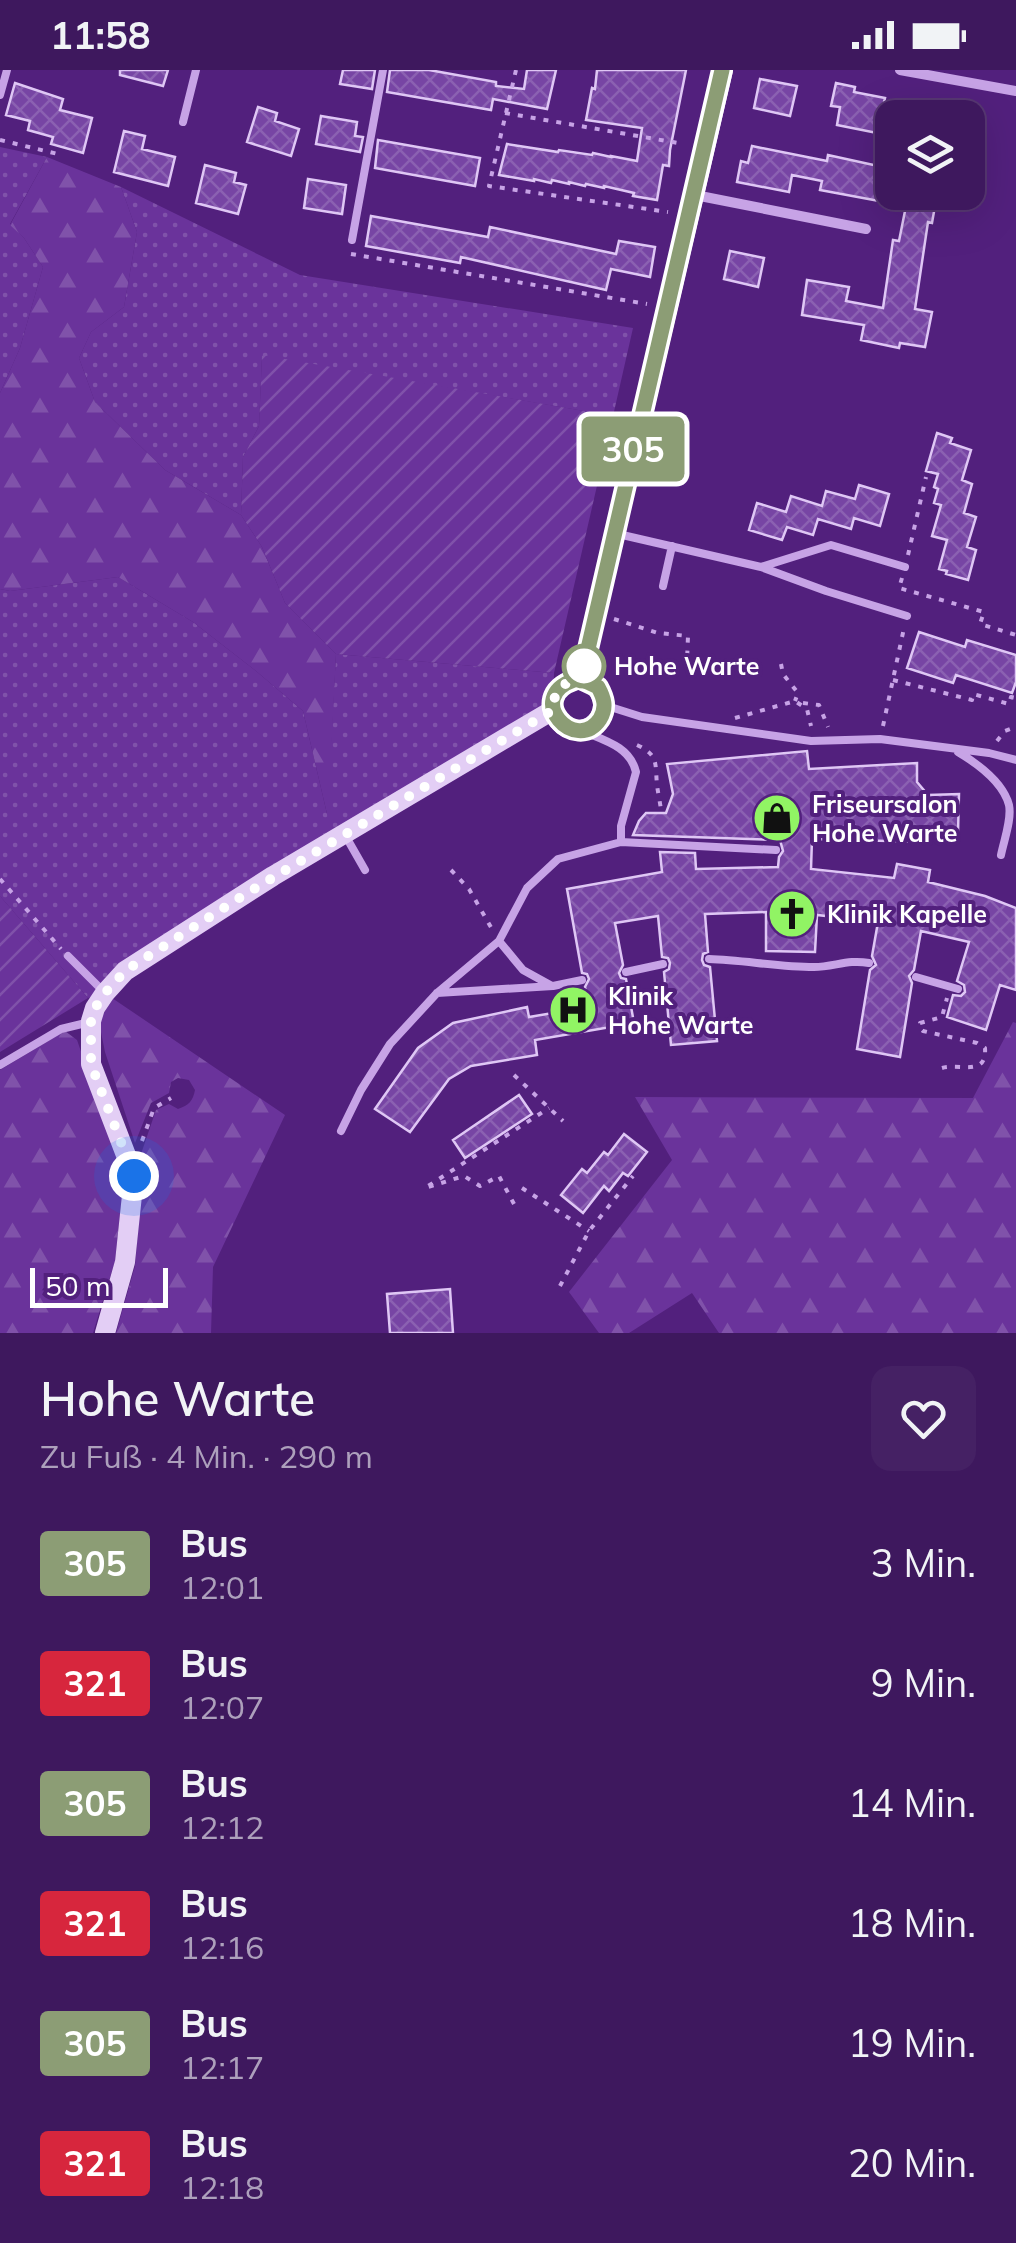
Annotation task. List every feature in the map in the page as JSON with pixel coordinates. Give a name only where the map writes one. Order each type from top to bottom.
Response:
[{"type":"street","points":[[581,679],[722,70]]},
{"type":"street","points":[[900,70],[1016,91]]},
{"type":"street","points":[[695,195],[866,229]]},
{"type":"street","points":[[581,679],[598,687],[604,705],[597,722],[580,730],[560,722],[553,710],[554,697],[570,680],[581,679]]},
{"type":"street","points":[[105,1333],[124,1262],[134,1176],[91,1064],[91,1021],[105,993],[125,971],[553,710]]},
{"type":"lane","points":[[0,95],[7,70]]},
{"type":"lane","points":[[183,122],[196,70]]},
{"type":"lane","points":[[352,240],[382,70]]},
{"type":"lane","points":[[614,533],[761,567],[907,616]]},
{"type":"lane","points":[[761,567],[831,544],[905,567]]},
{"type":"lane","points":[[664,586],[672,546]]},
{"type":"lane","points":[[604,705],[642,717],[811,741],[880,739],[1016,760]]},
{"type":"lane","points":[[580,730],[614,745],[630,756],[634,764],[636,772],[621,826],[621,842]]},
{"type":"lane","points":[[954,749],[990,776],[1013,806],[1001,854]]},
{"type":"lane","points":[[344,834],[365,870]]},
{"type":"lane","points":[[341,1131],[390,1044],[437,992],[499,941],[526,888],[558,859],[621,842],[776,850]]},
{"type":"lane","points":[[499,941],[523,970],[553,986]]},
{"type":"lane","points":[[68,956],[105,993]]},
{"type":"lane","points":[[709,960],[819,968],[855,960],[870,963]]},
{"type":"lane","points":[[626,972],[663,964]]},
{"type":"lane","points":[[916,977],[954,988]]},
{"type":"lane","points":[[437,992],[553,986],[582,980]]},
{"type":"lane","points":[[0,1065],[61,1029],[91,1021]]},
{"type":"path","points":[[516,70],[488,186],[668,212]]},
{"type":"path","points":[[505,113],[684,144]]},
{"type":"path","points":[[0,140],[62,156]]},
{"type":"path","points":[[352,240],[350,254],[647,304]]},
{"type":"path","points":[[926,476],[899,588],[984,612],[980,624],[1016,635]]},
{"type":"path","points":[[880,739],[907,616],[914,618],[921,594]]},
{"type":"path","points":[[614,620],[658,633],[688,636],[687,661]]},
{"type":"path","points":[[781,664],[798,693],[794,702]]},
{"type":"path","points":[[892,680],[972,700],[973,694],[1009,704],[1011,697],[1016,698]]},
{"type":"path","points":[[794,702],[808,709],[811,741]]},
{"type":"path","points":[[723,728],[735,717],[794,702],[819,705],[832,742]]},
{"type":"path","points":[[988,753],[1005,731],[1016,727]]},
{"type":"path","points":[[450,870],[468,890],[499,941]]},
{"type":"path","points":[[0,879],[68,956]]},
{"type":"path","points":[[942,1068],[974,1067],[986,1057],[985,1048],[977,1043],[920,1028],[920,1023],[942,1018],[954,988]]},
{"type":"path","points":[[514,1075],[563,1121]]},
{"type":"path","points":[[132,1170],[154,1108],[171,1098]]},
{"type":"path","points":[[514,1204],[499,1176],[480,1186],[464,1176],[425,1188],[548,1108]]},
{"type":"path","points":[[560,1286],[589,1231],[633,1176]]},
{"type":"path","points":[[522,1188],[589,1231]]},
{"type":"green space","points":[[0,147],[47,157],[10,224],[43,267],[20,348],[0,393]]},
{"type":"green space","points":[[47,157],[121,187],[137,232],[124,307],[91,332],[79,358],[95,402],[165,470],[241,515],[262,547],[285,603],[336,654],[328,818],[303,711],[193,622],[118,577],[10,591],[0,589],[0,393],[20,348],[43,267],[10,225]]},
{"type":"green space","points":[[121,187],[300,275],[633,328],[613,416],[262,356],[259,426],[243,457],[241,515],[165,470],[95,402],[79,358],[91,332],[124,307],[137,232]]},
{"type":"green space","points":[[262,355],[613,416],[554,673],[336,654],[285,603],[262,547],[241,515],[243,457],[259,426]]},
{"type":"green space","points":[[118,577],[193,622],[303,711],[327,814],[336,654],[554,673],[553,704],[105,993],[88,998],[0,896],[0,589],[10,591]]},
{"type":"green space","points":[[0,896],[88,998],[0,1052]]},
{"type":"green space","points":[[112,998],[285,1115],[213,1267],[211,1333],[116,1333],[135,1266],[143,1173],[140,1157],[156,1110],[169,1104],[178,1109],[185,1106],[195,1090],[189,1080],[178,1078],[171,1082],[169,1093],[151,1103],[135,1143],[99,1022]]},
{"type":"green space","points":[[1013,1022],[1016,1333],[719,1333],[692,1293],[629,1333],[599,1333],[569,1292],[672,1160],[635,1097],[973,1098]]},
{"type":"green space","points":[[65,1031],[77,1040],[124,1176],[115,1261],[93,1333],[0,1333],[0,1070]]},
{"type":"building","points":[[120,70],[168,70],[163,86],[120,75]]},
{"type":"building","points":[[343,70],[375,70],[372,89],[340,84]]},
{"type":"building","points":[[390,70],[429,70],[524,89],[527,70],[556,70],[547,109],[493,99],[491,110],[387,92]]},
{"type":"building","points":[[597,70],[686,70],[669,166],[663,165],[657,200],[604,186],[499,175],[507,144],[637,161],[642,128],[586,120]]},
{"type":"building","points":[[760,79],[797,86],[790,116],[754,108]]},
{"type":"building","points":[[15,83],[63,99],[60,110],[92,118],[83,153],[51,144],[53,137],[28,130],[30,121],[6,115]]},
{"type":"building","points":[[836,83],[855,87],[854,92],[885,98],[875,100],[875,133],[837,125],[840,107],[831,106]]},
{"type":"building","points":[[258,107],[277,113],[275,121],[299,129],[291,156],[247,142]]},
{"type":"building","points":[[321,116],[357,122],[355,136],[363,137],[360,152],[316,144]]},
{"type":"building","points":[[124,131],[145,136],[142,149],[175,157],[168,186],[114,172]]},
{"type":"building","points":[[378,140],[480,158],[475,186],[375,168]]},
{"type":"building","points":[[752,146],[827,161],[828,155],[875,165],[875,200],[820,190],[822,181],[792,175],[789,192],[737,182],[741,161],[748,163]]},
{"type":"building","points":[[205,165],[236,173],[234,182],[246,185],[238,214],[196,203]]},
{"type":"building","points":[[308,179],[346,185],[342,214],[304,208]]},
{"type":"building","points":[[905,210],[934,210],[932,223],[928,222],[915,309],[932,312],[925,347],[900,343],[899,348],[861,340],[864,325],[802,315],[807,280],[849,287],[846,301],[883,308],[893,240],[899,241]]},
{"type":"building","points":[[371,216],[488,237],[490,227],[616,254],[619,241],[655,247],[650,277],[611,269],[606,290],[461,257],[460,263],[366,246]]},
{"type":"building","points":[[730,251],[764,258],[758,287],[724,279]]},
{"type":"building","points":[[937,433],[952,438],[950,443],[971,450],[962,480],[972,484],[964,513],[976,517],[967,547],[976,550],[968,580],[939,569],[947,540],[932,536],[941,505],[934,503],[938,474],[926,471]]},
{"type":"building","points":[[859,485],[889,494],[880,526],[854,518],[851,529],[818,519],[813,535],[787,527],[782,540],[749,530],[757,503],[786,512],[791,496],[822,506],[826,491],[855,499]]},
{"type":"building","points":[[919,632],[965,647],[967,640],[1016,655],[1012,693],[956,675],[953,683],[907,668]]},
{"type":"building","points":[[807,751],[809,769],[917,763],[917,782],[928,795],[959,794],[958,833],[927,832],[927,842],[812,839],[811,869],[894,878],[897,864],[930,870],[928,882],[1016,908],[1016,990],[1000,985],[986,1030],[947,1017],[953,995],[965,992],[964,985],[957,981],[969,942],[921,931],[914,970],[909,976],[912,983],[900,1057],[857,1049],[870,970],[876,965],[872,956],[878,922],[817,915],[815,952],[766,951],[766,912],[705,914],[708,952],[702,960],[710,967],[717,1041],[671,1045],[664,972],[670,963],[662,957],[658,916],[615,923],[623,965],[619,973],[626,979],[634,1023],[535,1040],[537,1055],[471,1066],[449,1079],[410,1132],[375,1109],[418,1048],[453,1023],[527,1007],[529,1017],[589,1007],[585,987],[589,979],[582,973],[567,889],[662,872],[660,852],[695,853],[696,869],[778,867],[783,851],[780,840],[633,835],[646,813],[666,813],[673,794],[667,764]]},
{"type":"building","points":[[519,1095],[532,1114],[465,1158],[453,1140]]},
{"type":"building","points":[[624,1134],[647,1152],[628,1176],[623,1173],[609,1191],[604,1186],[583,1213],[561,1195],[582,1169],[587,1173]]},
{"type":"building","points":[[450,1289],[453,1333],[390,1333],[387,1294]]},
{"type":"bus line","name":"305","points":[[574,680],[557,690],[553,710],[566,726],[584,730],[597,722],[604,710],[598,687],[581,679],[722,70]]},
{"type":"place","name":"Hohe Warte","points":[[584,666]]},
{"type":"place","name":"Friseursalon Hohe Warte","points":[[777,818]]},
{"type":"place","name":"Klinik Kapelle","points":[[792,914]]},
{"type":"place","name":"Klinik Hohe Warte","points":[[573,1010]]},
{"type":"route","points":[[134,1176],[91,1064],[91,1021],[105,993],[125,971],[244,895],[553,710],[557,690],[567,682],[581,679],[584,666]]}]
